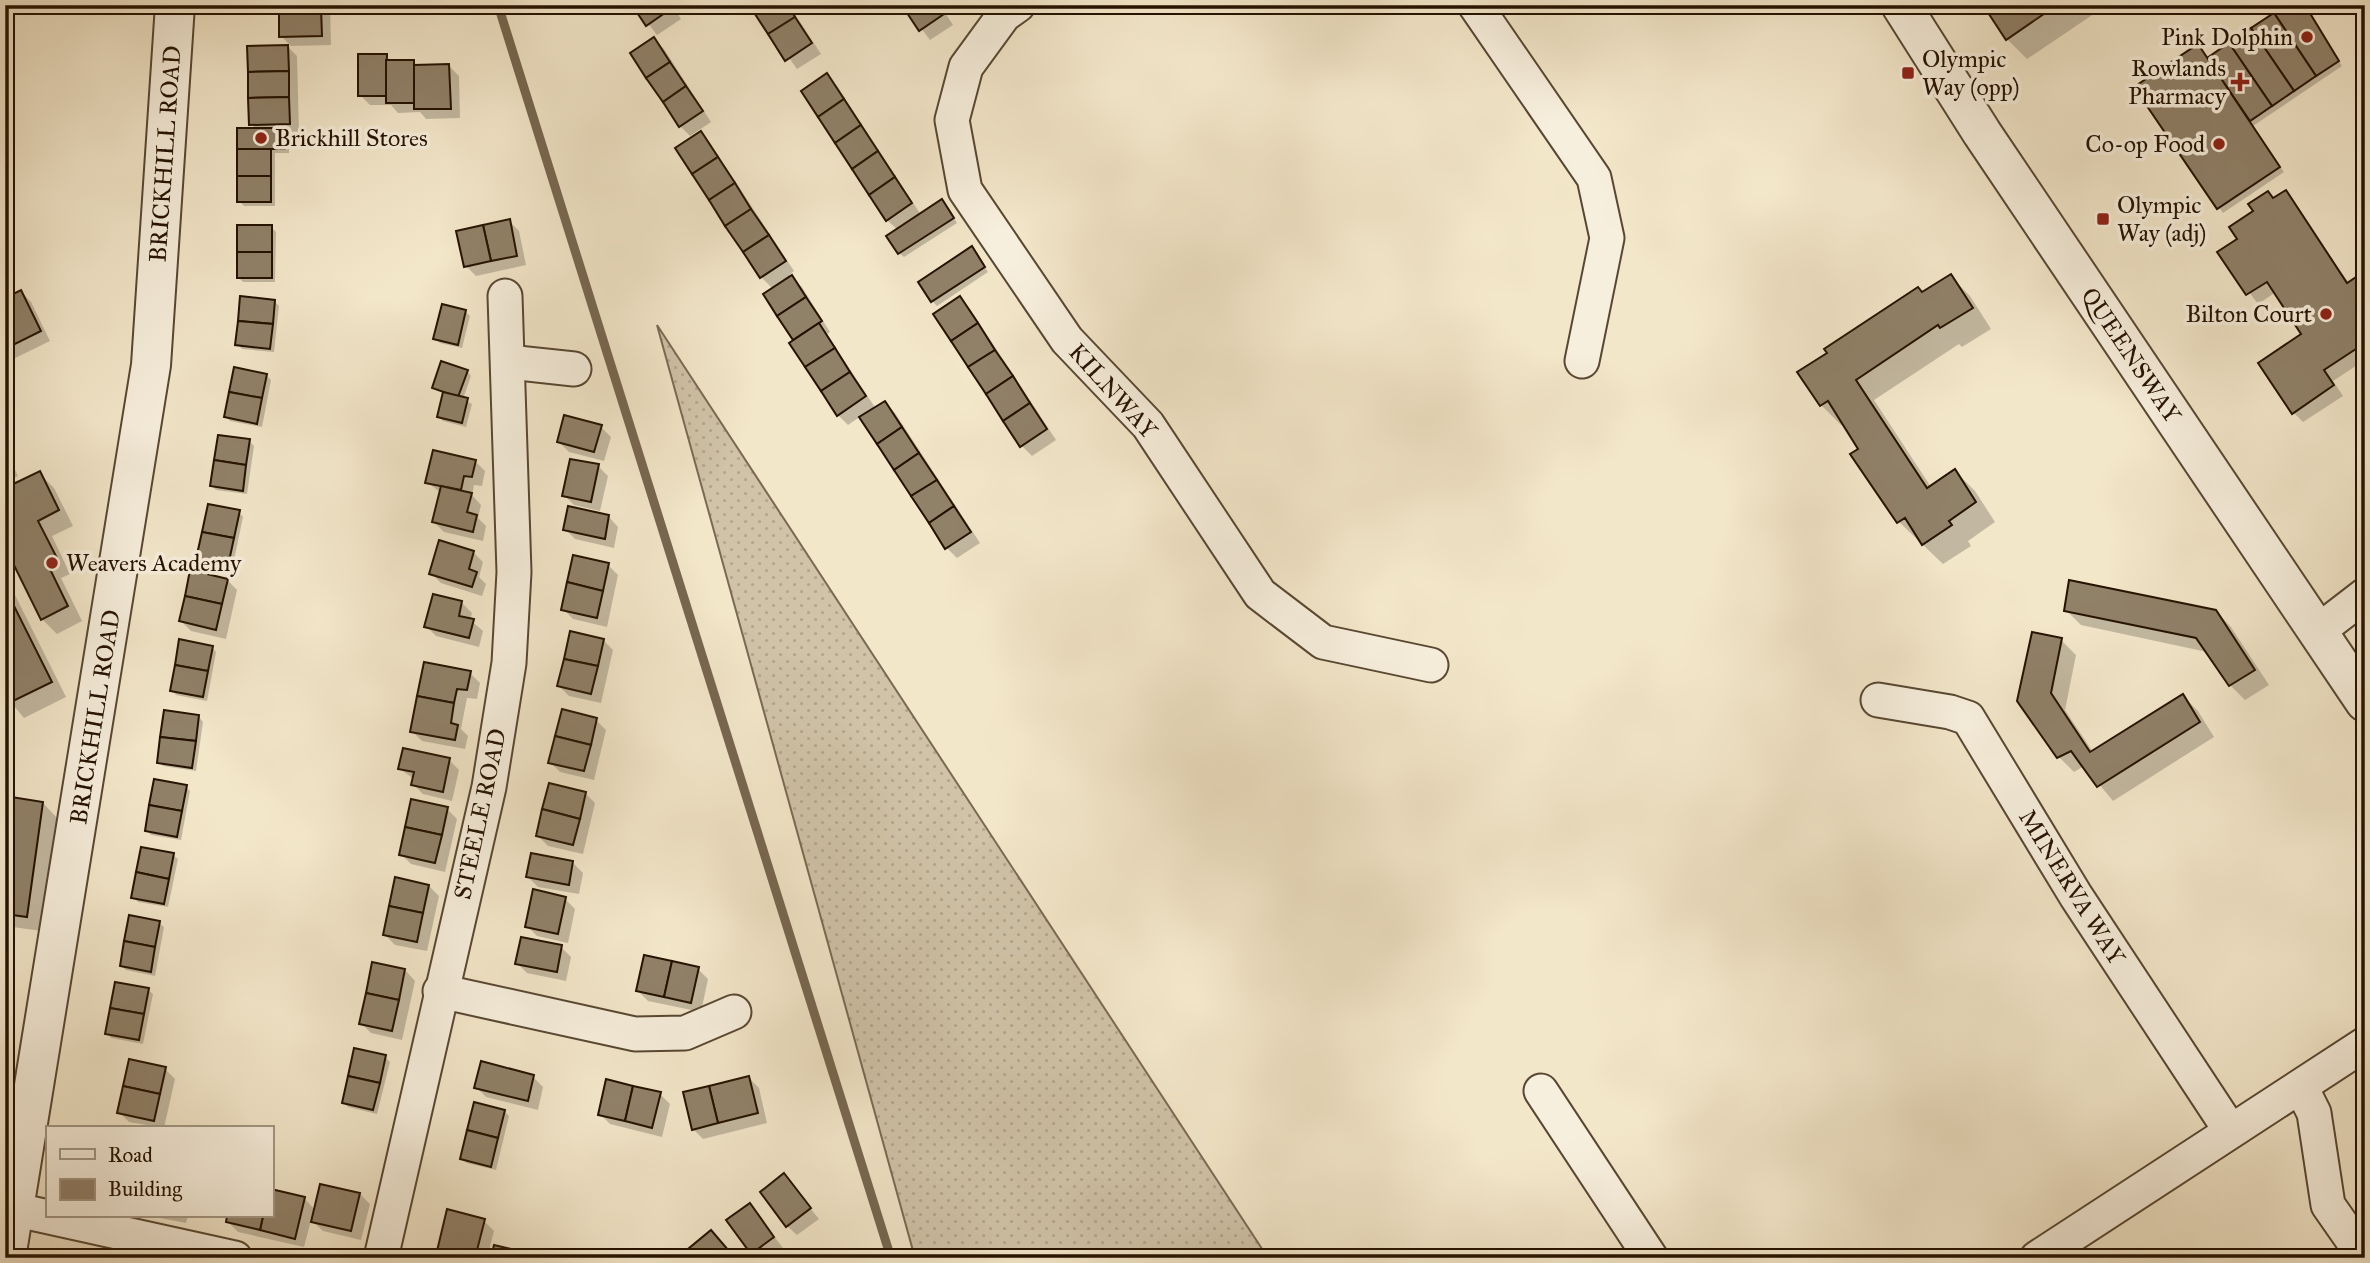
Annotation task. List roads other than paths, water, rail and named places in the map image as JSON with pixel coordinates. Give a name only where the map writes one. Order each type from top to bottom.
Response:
[{"type":"street","name":"BRICKHILL ROAD","points":[[6,1258],[16,1210],[151,365],[175,5]]},
{"type":"street","points":[[1475,5],[1594,178],[1606,238],[1582,361]]},
{"type":"street","name":"QUEENSWAY","points":[[1901,5],[1982,133],[2365,702]]},
{"type":"street","name":"KILNWAY","points":[[1007,8],[966,67],[952,120],[965,190],[1067,340],[1148,425],[1260,594],[1323,642],[1431,665]]},
{"type":"street","name":"STEELE ROAD","points":[[381,1258],[440,991],[489,787],[509,663],[514,572],[505,296]]},
{"type":"street","points":[[508,362],[573,369]]},
{"type":"street","points":[[2317,632],[2365,595]]},
{"type":"street","name":"MINERVA WAY","points":[[1878,700],[1950,712],[1968,718],[2076,896],[2230,1130]]},
{"type":"street","points":[[440,991],[635,1034],[685,1033],[734,1012]]},
{"type":"street","points":[[2038,1258],[2365,1044]]},
{"type":"street","points":[[2301,1087],[2314,1113],[2328,1205],[2365,1258]]},
{"type":"street","points":[[1541,1091],[1651,1258]]},
{"type":"street","points":[[16,1210],[46,1217]]},
{"type":"street","points":[[52,1218],[235,1258]]},
{"type":"waterway","points":[[498,5],[891,1258]]},
{"type":"place","name":"Pink Dolphin","points":[[2307,37]]},
{"type":"place","name":"Olympic Way (opp)","points":[[1908,73]]},
{"type":"place","name":"Rowlands Pharmacy","points":[[2240,82]]},
{"type":"place","name":"Brickhill Stores","points":[[261,138]]},
{"type":"place","name":"Co-op Food","points":[[2219,144]]},
{"type":"place","name":"Olympic Way (adj)","points":[[2103,219]]},
{"type":"place","name":"Bilton Court","points":[[2326,314]]},
{"type":"place","name":"Weavers Academy","points":[[52,563]]}]
